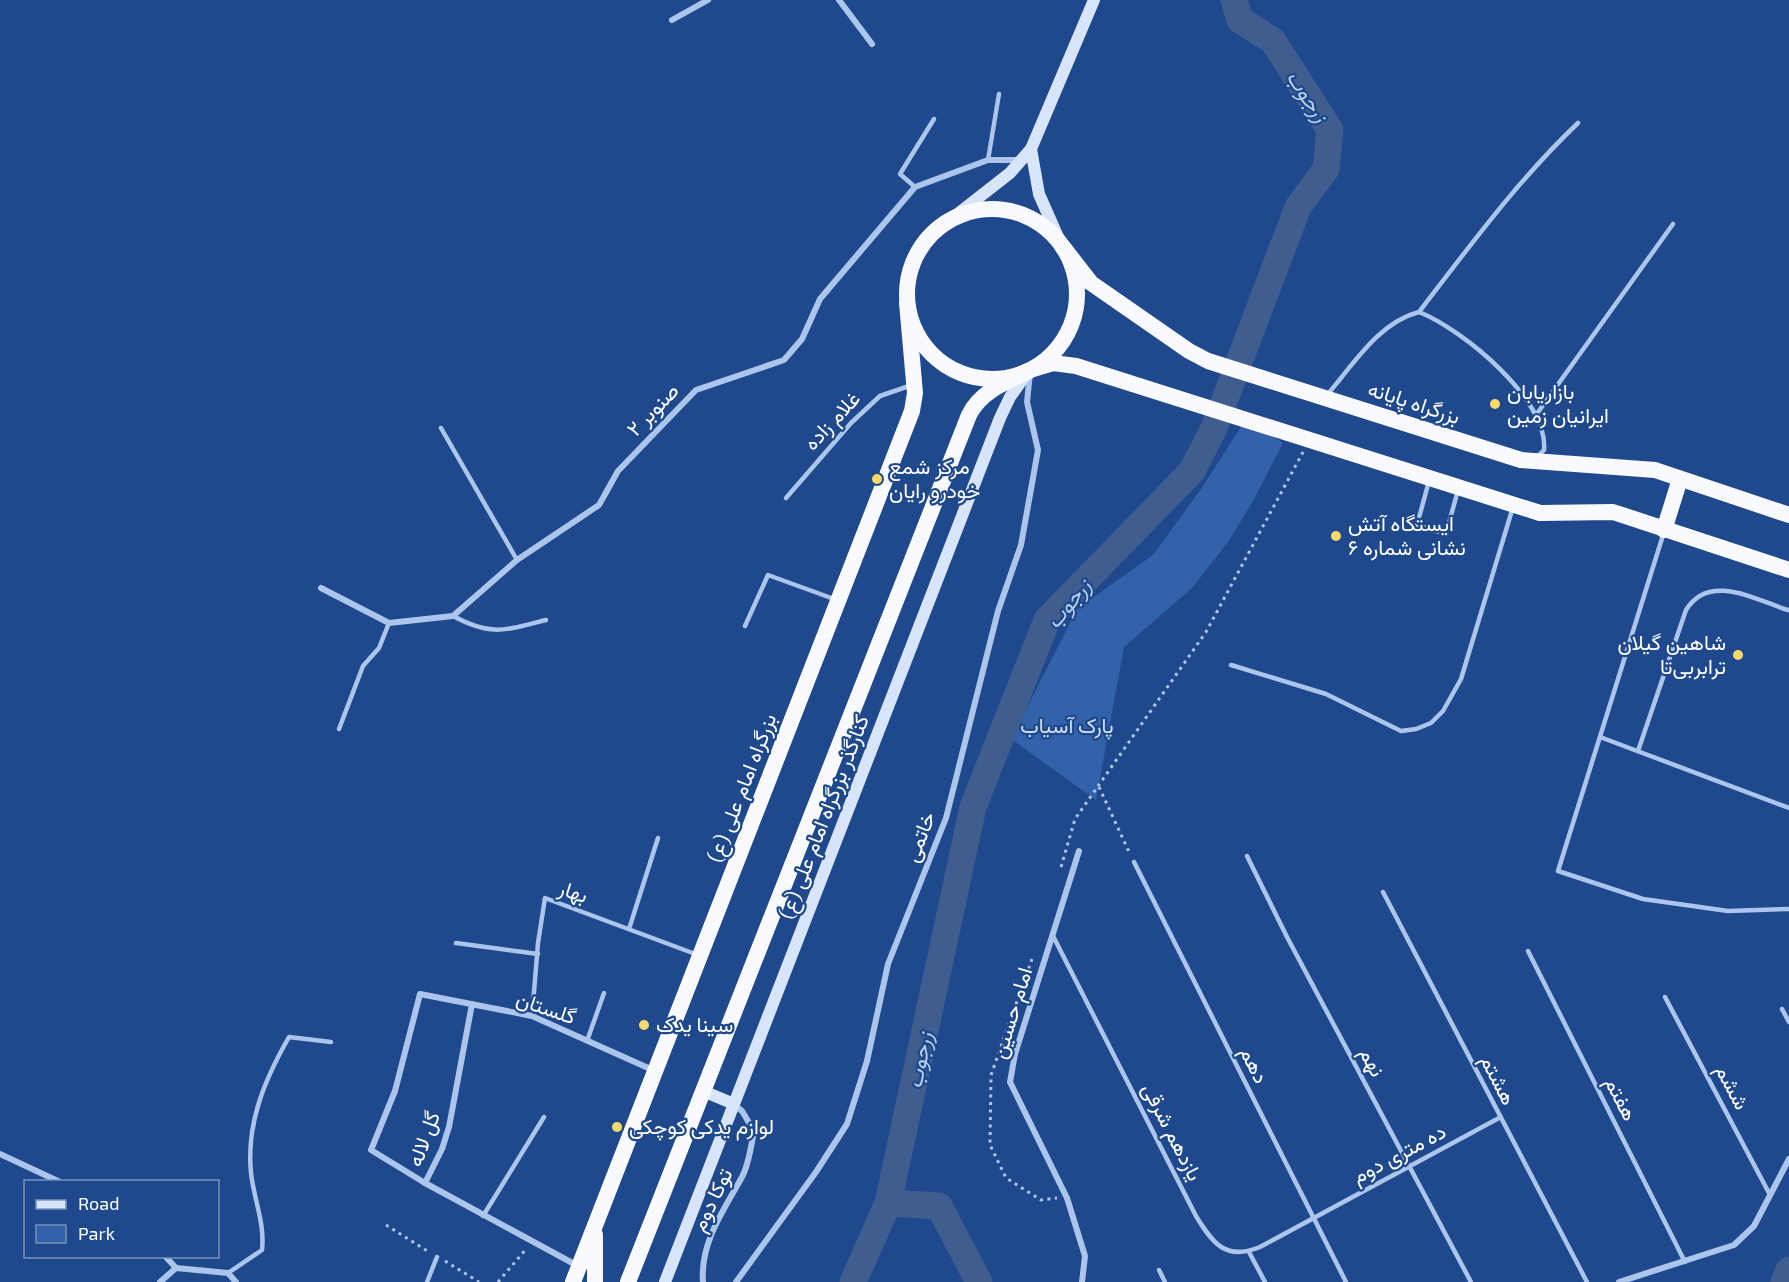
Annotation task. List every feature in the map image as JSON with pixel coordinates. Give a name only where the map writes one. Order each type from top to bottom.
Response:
[{"type":"highway","points":[[628,1282],[969,415],[989,391],[1031,370],[1060,346],[1074,317],[1076,281],[1062,246],[1038,222],[1012,211],[983,209],[956,216],[932,232],[917,252],[909,275],[907,303],[912,323],[921,342],[951,369],[970,376],[994,380],[1031,370],[1053,363],[1076,366],[1514,505],[1547,514],[1609,512],[1789,570]]},
{"type":"highway","name":"بزرگراه پایانه","points":[[1062,246],[1091,283],[1189,351],[1208,361],[1516,459],[1532,462],[1640,468],[1789,515]]},
{"type":"highway","name":"بزرگراه امام علی (ع)","points":[[576,1274],[912,411],[914,384],[907,303]]},
{"type":"highway","points":[[1664,530],[1680,479]]},
{"type":"highway","points":[[595,1225],[595,1282]]},
{"type":"main road","points":[[956,216],[998,184],[1031,149],[1094,0]]},
{"type":"main road","points":[[1031,149],[1039,194],[1062,246]]},
{"type":"main road","name":"کنارگذر بزرگراه امام علی (ع)","points":[[665,1282],[1000,418],[1010,398],[1031,370]]},
{"type":"main road","points":[[703,1091],[734,1104]]},
{"type":"street","points":[[672,20],[708,0]]},
{"type":"street","points":[[839,0],[872,44]]},
{"type":"street","name":"صنوبر ۲","points":[[453,615],[517,560],[599,505],[618,471],[696,390],[784,360],[802,339],[820,299],[915,187],[988,160],[1022,160]]},
{"type":"street","name":"خاتمی","points":[[736,1282],[816,1172],[847,1124],[867,1061],[888,964],[946,818],[998,611],[1021,544],[1038,450],[1027,402],[1031,370]]},
{"type":"street","points":[[321,588],[389,623],[453,615]]},
{"type":"street","name":"امام حسین","points":[[1079,851],[1015,1054],[1010,1082],[1067,1198],[1085,1256],[1082,1282]]},
{"type":"street","name":"گلستان","points":[[425,1183],[370,1150],[395,1091],[420,994],[532,1016],[655,1071]]},
{"type":"street","name":"گل لاله","points":[[472,1004],[449,1127],[442,1149],[425,1183],[532,1242],[576,1274]]},
{"type":"street","name":"توکا دوم","points":[[703,1282],[709,1239],[725,1203],[743,1175],[754,1131],[742,1111],[734,1104]]},
{"type":"street","points":[[0,1154],[56,1180]]},
{"type":"street","points":[[1619,1282],[1734,1245],[1754,1226],[1769,1193],[1789,1159]]},
{"type":"street","points":[[166,1258],[176,1268],[228,1273],[236,1282]]},
{"type":"street","points":[[160,1282],[176,1268]]},
{"type":"lane","points":[[988,160],[999,94]]},
{"type":"lane","points":[[915,187],[900,174],[934,119]]},
{"type":"lane","points":[[1324,398],[1378,337],[1393,324],[1419,312],[1493,215],[1538,163],[1578,123]]},
{"type":"lane","points":[[1536,415],[1672,224]]},
{"type":"lane","points":[[1419,312],[1432,317],[1486,359],[1523,395],[1536,415],[1544,443],[1544,450],[1532,462]]},
{"type":"lane","name":"غلام زاده","points":[[786,498],[838,438],[879,396],[914,384]]},
{"type":"lane","points":[[441,428],[517,560]]},
{"type":"lane","points":[[1430,478],[1417,525],[1446,534],[1458,487]]},
{"type":"lane","points":[[1232,665],[1326,694],[1401,731],[1416,729],[1431,723],[1443,711],[1461,679],[1514,505]]},
{"type":"lane","points":[[1664,530],[1558,871],[1643,899],[1728,911],[1789,909]]},
{"type":"lane","points":[[745,626],[768,575],[839,602]]},
{"type":"lane","points":[[1638,751],[1686,610],[1694,598],[1707,591],[1723,590],[1788,610]]},
{"type":"lane","points":[[453,615],[474,627],[498,631],[546,620]]},
{"type":"lane","points":[[339,729],[363,666],[379,648],[389,623]]},
{"type":"lane","points":[[1600,737],[1789,808]]},
{"type":"lane","points":[[629,929],[658,838]]},
{"type":"lane","name":"نهم","points":[[1247,856],[1409,1168],[1472,1282]]},
{"type":"lane","name":"دهم","points":[[1134,862],[1346,1282]]},
{"type":"lane","name":"هشتم","points":[[1383,892],[1499,1118],[1587,1282]]},
{"type":"lane","name":"بهار","points":[[532,1016],[545,898],[700,956]]},
{"type":"lane","name":"یازدهم شرقی","points":[[1053,936],[1196,1216],[1212,1241],[1231,1253],[1249,1252]]},
{"type":"lane","points":[[456,943],[538,954]]},
{"type":"lane","name":"هفتم","points":[[1528,951],[1684,1262]]},
{"type":"lane","points":[[587,1041],[604,993]]},
{"type":"lane","name":"ششم","points":[[1665,997],[1769,1193]]},
{"type":"lane","points":[[1782,1009],[1789,1022]]},
{"type":"lane","points":[[228,1273],[262,1250],[264,1232],[251,1172],[251,1142],[255,1114],[273,1065],[289,1037],[331,1042]]},
{"type":"lane","points":[[483,1216],[544,1117]]},
{"type":"lane","name":"ده متری دوم","points":[[1313,1219],[1499,1118]]},
{"type":"lane","points":[[1265,1282],[1249,1252],[1313,1219]]},
{"type":"lane","points":[[427,1282],[437,1257]]},
{"type":"lane","points":[[1159,1270],[1165,1282]]},
{"type":"path","points":[[1061,870],[1075,819],[1100,787],[1206,632],[1310,440]]},
{"type":"path","points":[[1100,787],[1134,862]]},
{"type":"path","points":[[1033,958],[991,1075],[990,1144],[1006,1178],[1041,1200],[1067,1198]]},
{"type":"path","points":[[498,1282],[532,1242]]},
{"type":"green space","name":"پارک آسیاب","points":[[1246,419],[1283,443],[1253,501],[1228,542],[1192,588],[1124,647],[1096,800],[1011,739],[1077,609],[1153,555],[1201,489]]},
{"type":"waterway","name":"زرجوب","points":[[853,1282],[888,1203],[973,807],[1047,620],[1192,471],[1214,428],[1298,207],[1326,169],[1330,130],[1273,41],[1240,20],[1234,0]]},
{"type":"waterway","points":[[888,1203],[939,1206],[979,1282]]},
{"type":"waterway","points":[[1784,1282],[1789,1270]]},
{"type":"place","name":"بازاریابان ایرانیان زمین","points":[[1495,404]]},
{"type":"place","name":"مرکز شمع خودرو رایان","points":[[877,479]]},
{"type":"place","name":"ایستگاه آتش نشانی شماره ۶","points":[[1336,536]]},
{"type":"place","name":"شاهین گیلان ترابربی‌تا","points":[[1738,655]]},
{"type":"place","name":"سینا یدک","points":[[644,1025]]},
{"type":"place","name":"لوازم یدکی کوچکی","points":[[617,1127]]}]
